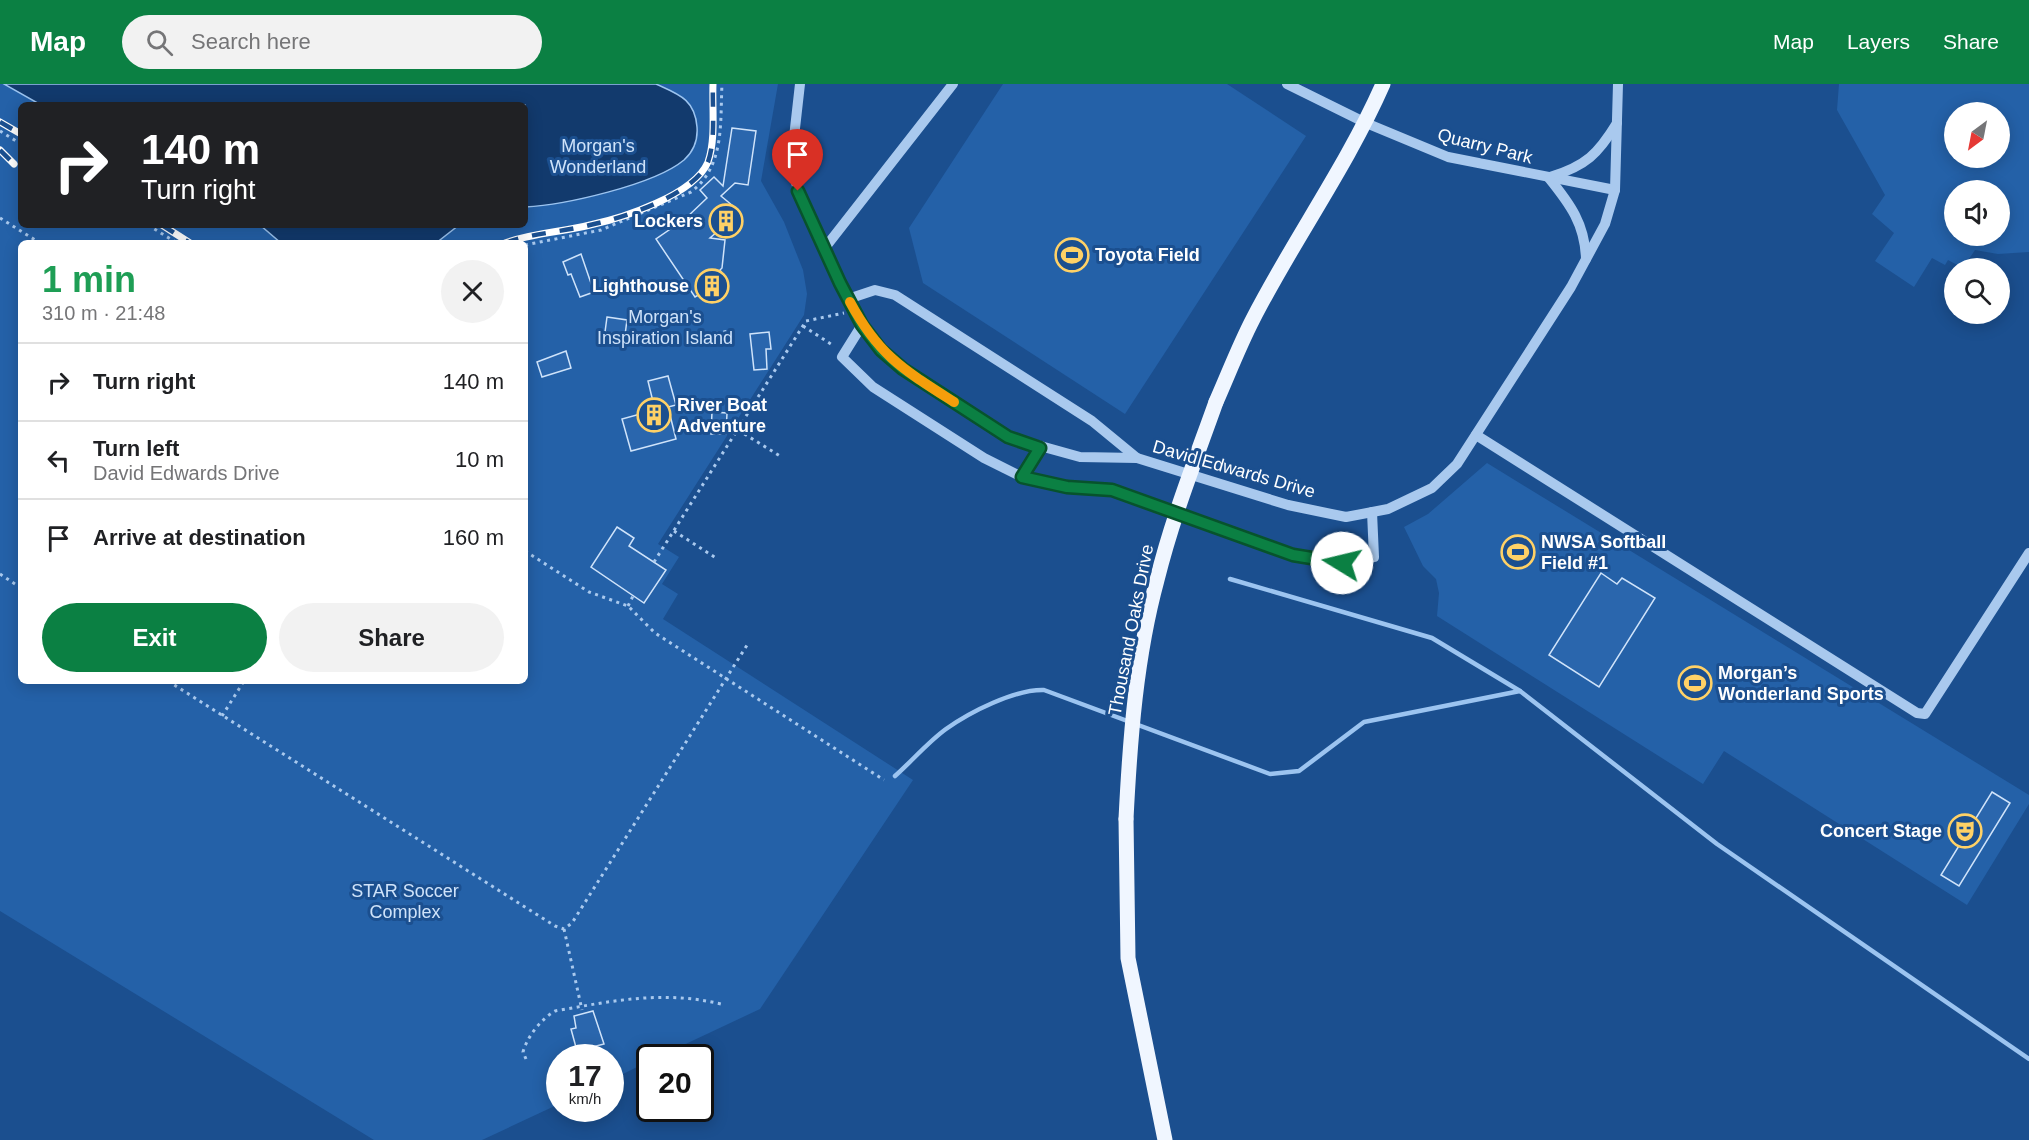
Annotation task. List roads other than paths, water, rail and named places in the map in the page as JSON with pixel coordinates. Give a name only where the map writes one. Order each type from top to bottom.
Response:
[{"type":"main road","name":"Thousand Oaks Drive","points":[[1165,1140],[1128,958],[1126,819],[1135,697],[1156,582],[1169,535],[1216,402],[1253,319],[1366,123],[1383,84]]},
{"type":"main road","name":"Thousand Oaks Drive","points":[[1162,1122],[1171,1140]]},
{"type":"street","name":"David Edwards Drive","points":[[800,84],[793,146],[794,176],[803,205],[862,325],[881,350],[903,369],[1008,437],[1040,448],[1080,457],[1137,458],[1288,505],[1346,517],[1388,509],[1432,488],[1457,464],[1586,261],[1605,224],[1615,190],[1618,84]]},
{"type":"street","points":[[824,249],[953,84]]},
{"type":"street","name":"Quarry Park","points":[[1287,84],[1366,123],[1448,157],[1615,190]]},
{"type":"street","points":[[1586,261],[1586,239],[1578,215],[1549,178],[1574,170],[1587,162],[1603,146],[1617,123]]},
{"type":"street","points":[[851,304],[875,290],[895,295],[1092,421],[1137,458]]},
{"type":"street","points":[[862,325],[842,357],[873,387],[984,458],[1022,477],[1067,487],[1112,490],[1293,555],[1342,563],[1374,557],[1372,512]]},
{"type":"street","points":[[1476,435],[1917,713],[1925,714],[2029,553]]},
{"type":"street","points":[[1022,477],[1040,448]]},
{"type":"waterway","points":[[1230,579],[1432,638],[1520,691],[1717,844],[2029,1059]]},
{"type":"waterway","points":[[895,776],[956,722],[1007,697],[1032,691],[1044,690],[1270,774],[1299,771],[1364,722],[1520,691]]},
{"type":"railway","points":[[516,240],[620,217],[656,203],[688,185],[700,174],[708,162],[713,134],[713,84]]},
{"type":"railway","points":[[0,122],[18,132]]},
{"type":"railway","points":[[0,150],[14,164]]},
{"type":"railway","points":[[167,228],[185,240]]},
{"type":"place","name":"Lockers","points":[[726,221]]},
{"type":"place","name":"Toyota Field","points":[[1072,255]]},
{"type":"place","name":"Lighthouse","points":[[712,286]]},
{"type":"place","name":"River Boat Adventure","points":[[654,415]]},
{"type":"place","name":"NWSA Softball Field #1","points":[[1518,552]]},
{"type":"place","name":"Morgan’s Wonderland Sports","points":[[1695,683]]},
{"type":"place","name":"Concert Stage","points":[[1965,831]]},
{"type":"park label","name":"Morgan's Wonderland","points":[[598,156]]},
{"type":"park label","name":"Morgan's Inspiration Island","points":[[665,327]]},
{"type":"park label","name":"STAR Soccer Complex","points":[[405,901]]}]
